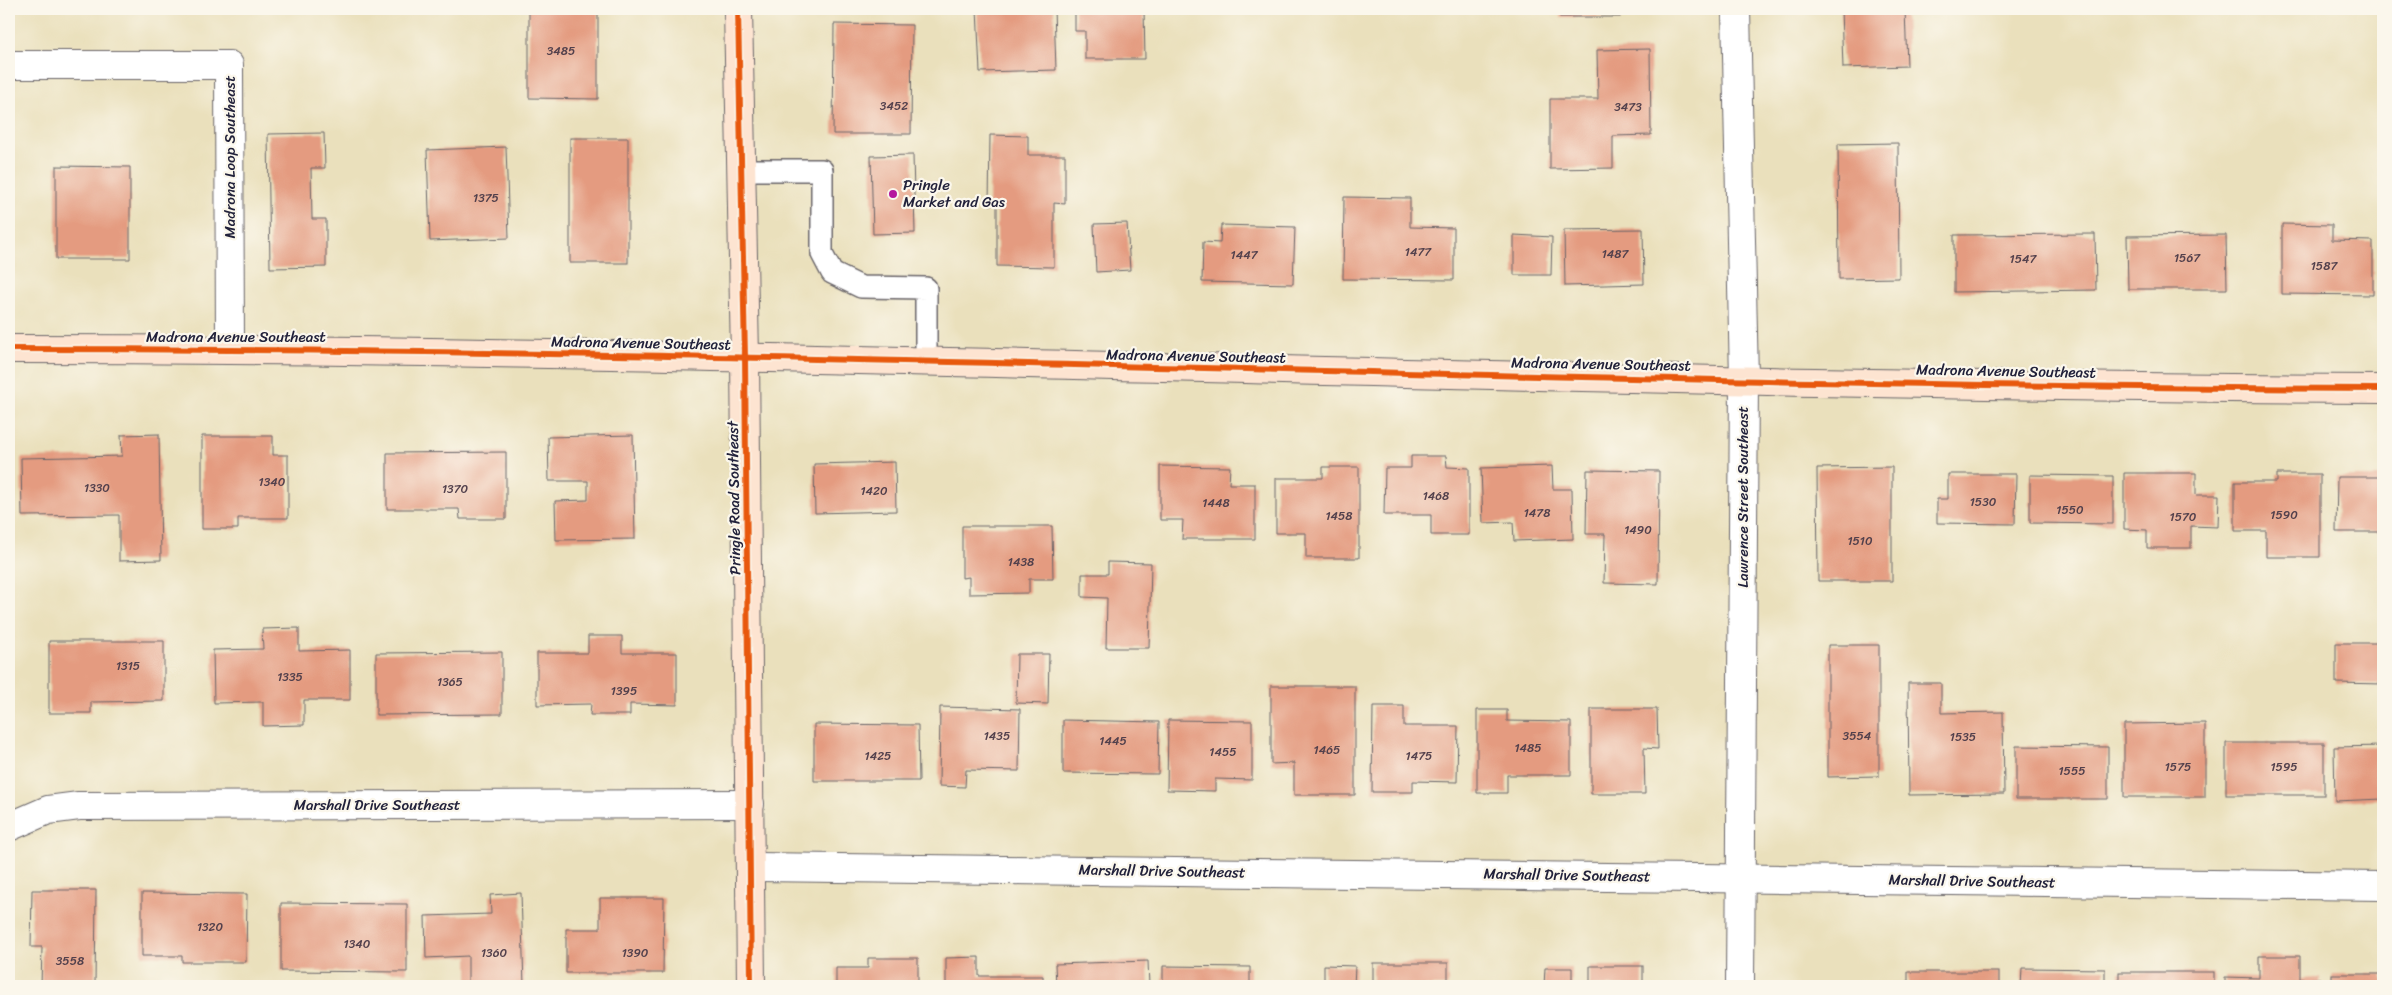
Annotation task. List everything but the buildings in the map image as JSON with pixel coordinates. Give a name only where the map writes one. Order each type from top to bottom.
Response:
[{"type":"main road","name":"Pringle Road Southeast","points":[[738,9],[745,357],[751,986]]},
{"type":"main road","name":"Madrona Avenue Southeast","points":[[9,349],[230,349],[745,357],[926,363],[1744,380],[2383,389]]},
{"type":"street","name":"Lawrence Street Southeast","points":[[1736,9],[1744,380],[1740,986]]},
{"type":"street","name":"Madrona Loop Southeast","points":[[9,65],[230,66],[230,349]]},
{"type":"street","name":"Marshall Drive Southeast","points":[[9,827],[48,810],[79,806],[750,804]]},
{"type":"street","name":"Marshall Drive Southeast","points":[[751,867],[1740,877],[2383,886]]},
{"type":"lane","points":[[740,170],[822,170],[822,254],[832,273],[861,287],[926,288],[926,363]]},
{"type":"cycle path","points":[[738,9],[745,357],[751,986]]},
{"type":"cycle path","points":[[9,349],[602,355],[1790,381],[2383,389]]},
{"type":"place","name":"Pringle Market and Gas","points":[[893,194]]}]
